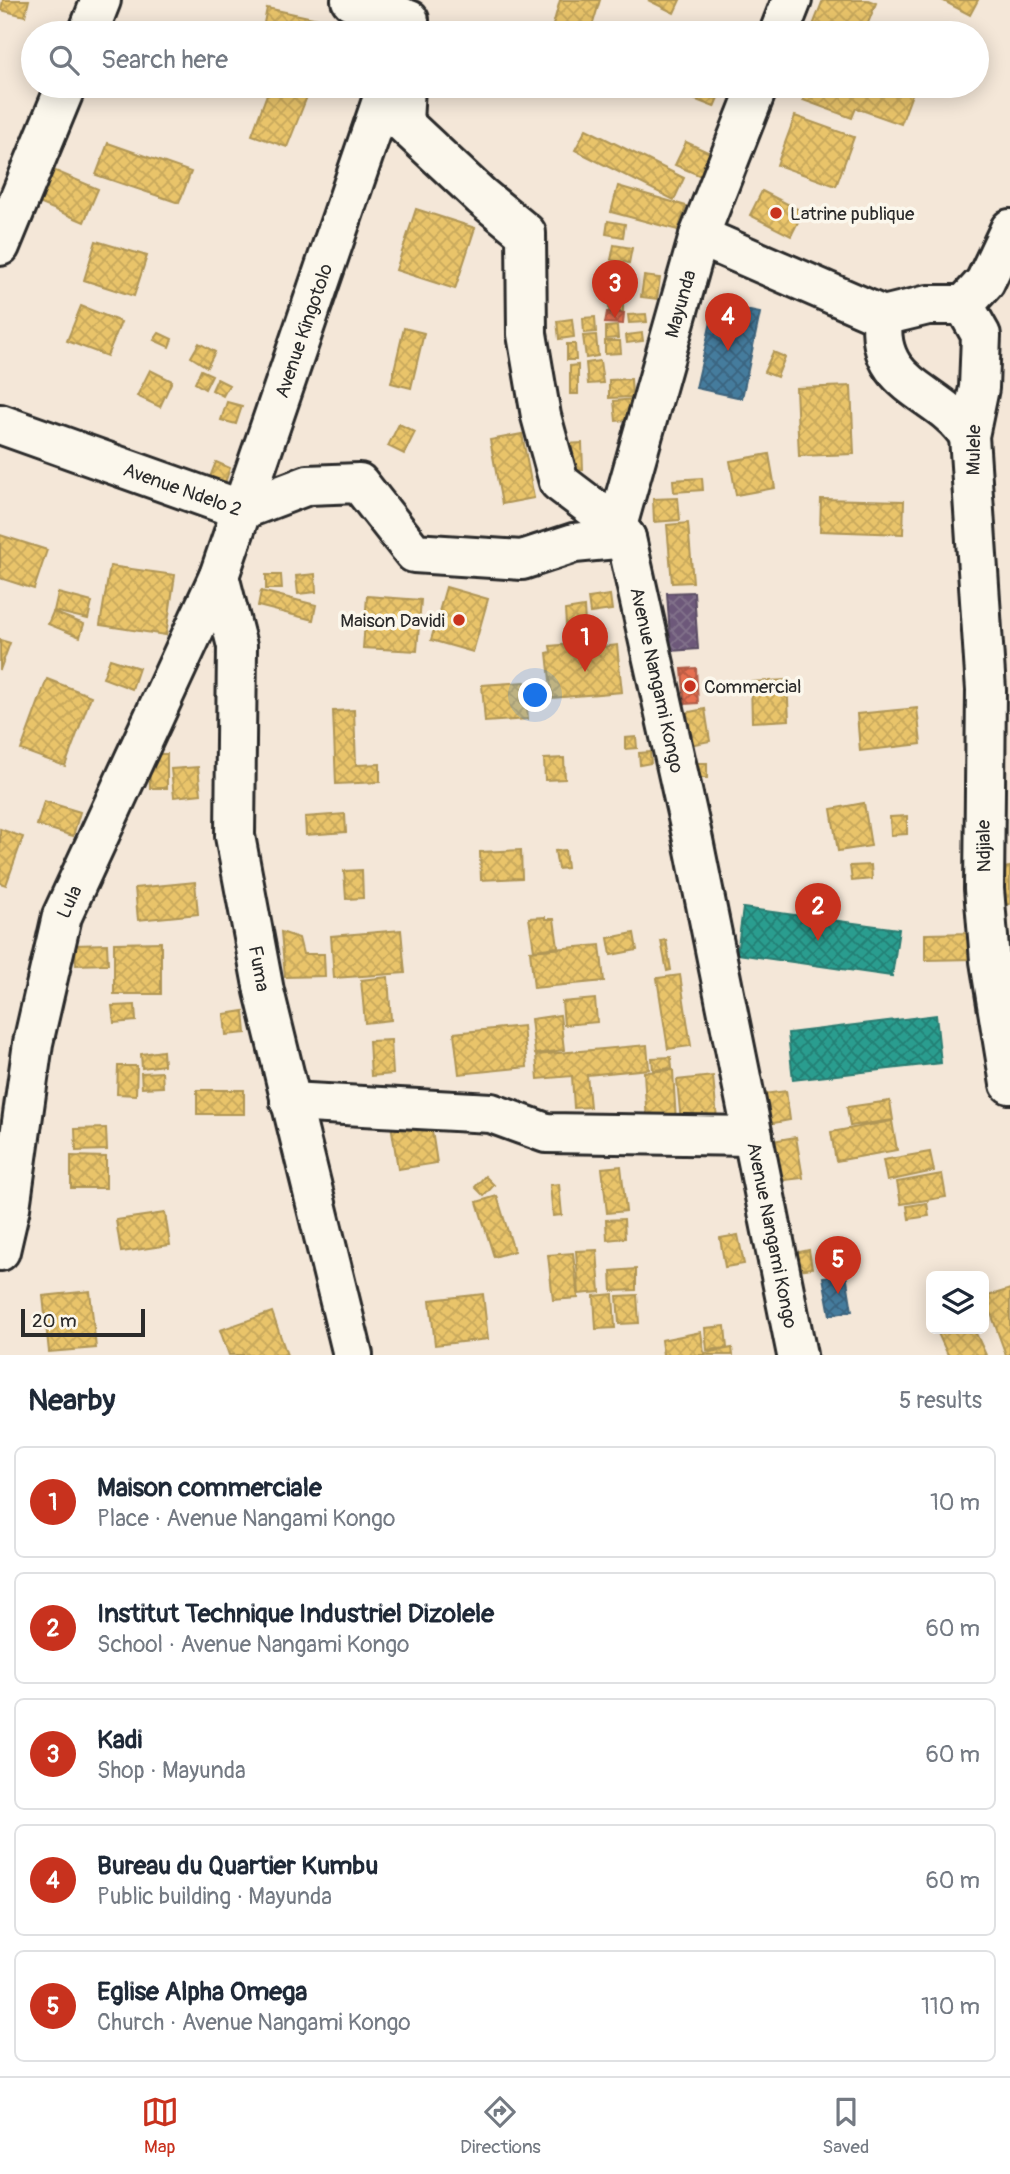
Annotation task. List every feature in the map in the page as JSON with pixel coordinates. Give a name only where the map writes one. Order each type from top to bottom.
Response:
[{"type":"street","points":[[93,21],[102,0]]},
{"type":"street","points":[[351,0],[407,21]]},
{"type":"street","points":[[784,21],[792,0]]},
{"type":"street","points":[[0,246],[61,98]]},
{"type":"street","name":"Avenue Kingotolo","points":[[219,576],[383,98]]},
{"type":"street","points":[[404,98],[403,123],[526,233],[527,334],[541,416],[559,482],[621,532]]},
{"type":"street","name":"Mayunda","points":[[621,532],[699,236],[753,98]]},
{"type":"street","points":[[699,236],[883,316],[928,305],[964,305],[985,282],[1010,229]]},
{"type":"street","name":"Mulele","points":[[964,305],[981,335],[979,388],[969,436],[998,698]]},
{"type":"street","points":[[883,316],[881,335],[886,356],[899,375],[937,407],[959,419],[969,436]]},
{"type":"street","name":"Avenue Ndelo 2","points":[[0,424],[242,510],[308,485],[359,483],[414,552],[522,560],[574,543],[621,532]]},
{"type":"street","name":"Avenue Nangami Kongo","points":[[621,532],[693,839],[797,1355]]},
{"type":"street","name":"Fuma","points":[[219,576],[237,646],[235,836],[264,991],[353,1355]]},
{"type":"street","name":"Lula","points":[[0,1251],[10,1208],[33,1043],[62,916],[219,576]]},
{"type":"street","name":"Ndjiale","points":[[998,698],[984,889],[990,961],[1010,1084]]},
{"type":"street","points":[[290,1102],[491,1113],[547,1133],[753,1136]]},
{"type":"building: Homes","points":[[3,0],[29,0],[25,16],[1,10]]},
{"type":"building: Homes","points":[[560,0],[600,0],[594,21],[554,21]]},
{"type":"building: Homes","points":[[648,0],[680,0],[674,13]]},
{"type":"building: Homes","points":[[823,0],[868,0],[876,3],[869,21],[815,21]]},
{"type":"building: Homes","points":[[942,0],[978,0],[970,15]]},
{"type":"building: Homes","points":[[267,8],[327,21],[264,21]]},
{"type":"building: Homes","points":[[266,98],[306,98],[287,147],[252,135]]},
{"type":"building: Homes","points":[[691,98],[718,98],[714,107]]},
{"type":"building: Homes","points":[[911,98],[901,124],[856,108],[852,118],[803,100]]},
{"type":"building: Homes","points":[[795,116],[854,137],[836,186],[777,165]]},
{"type":"building: Homes","points":[[586,129],[684,178],[674,200],[575,150]]},
{"type":"building: Homes","points":[[686,142],[712,154],[701,176],[675,165]]},
{"type":"building: Homes","points":[[108,143],[191,172],[179,203],[96,175]]},
{"type":"building: Homes","points":[[53,170],[98,189],[84,222],[39,203]]},
{"type":"building: Homes","points":[[618,186],[686,206],[678,230],[611,212]]},
{"type":"building: Homes","name":"Latrine publique","points":[[762,191],[803,212],[791,236],[750,215]]},
{"type":"building: Homes","points":[[416,209],[475,228],[455,289],[396,270]]},
{"type":"building: Homes","points":[[608,221],[625,224],[623,237],[606,234]]},
{"type":"building: Homes","points":[[96,241],[147,256],[134,296],[84,280]]},
{"type":"building: Homes","points":[[614,245],[632,248],[629,263],[611,260]]},
{"type":"building: Homes","points":[[644,276],[660,278],[657,299],[641,297]]},
{"type":"building: Homes","points":[[623,280],[623,312],[609,312],[609,281]]},
{"type":"building: Homes","points":[[81,306],[121,322],[107,356],[67,341]]},
{"type":"building: Homes","points":[[646,314],[647,322],[629,323],[628,315]]},
{"type":"building: Homes","points":[[595,317],[596,332],[584,333],[583,318]]},
{"type":"building: Homes","points":[[572,319],[574,337],[559,339],[557,321]]},
{"type":"building: Homes","points":[[617,326],[618,338],[606,339],[606,327]]},
{"type":"building: Homes","points":[[404,328],[424,333],[411,388],[391,383]]},
{"type":"building: Homes","points":[[159,333],[172,339],[169,347],[154,340]]},
{"type":"building: Homes","points":[[642,333],[643,341],[627,343],[626,335]]},
{"type":"building: Homes","points":[[596,335],[598,356],[586,358],[583,336]]},
{"type":"building: Homes","points":[[605,341],[620,341],[621,353],[605,354]]},
{"type":"building: Homes","points":[[199,343],[215,352],[207,367],[191,357]]},
{"type":"building: Homes","points":[[567,344],[575,344],[576,360],[567,360]]},
{"type":"building: Homes","points":[[773,352],[785,357],[777,377],[764,372]]},
{"type":"building: Homes","points":[[600,361],[603,383],[588,384],[586,363]]},
{"type":"building: Homes","points":[[578,365],[578,394],[570,394],[570,366]]},
{"type":"building: Homes","points":[[150,370],[172,381],[160,407],[137,396]]},
{"type":"building: Homes","points":[[201,370],[212,375],[205,389],[195,383]]},
{"type":"building: Homes","points":[[217,379],[229,385],[223,396],[212,390]]},
{"type":"building: Homes","points":[[631,379],[632,397],[609,398],[609,380]]},
{"type":"building: Homes","points":[[851,386],[854,454],[799,456],[796,388]]},
{"type":"building: Homes","points":[[634,399],[636,419],[616,421],[614,401]]},
{"type":"building: Homes","points":[[227,402],[242,406],[236,424],[221,420]]},
{"type":"building: Homes","points":[[399,424],[415,432],[404,454],[388,446]]},
{"type":"building: Homes","points":[[522,434],[534,498],[502,504],[490,440]]},
{"type":"building: Homes","points":[[582,443],[583,470],[566,471],[565,444]]},
{"type":"building: Homes","points":[[769,454],[775,488],[736,495],[730,461]]},
{"type":"building: Homes","points":[[216,462],[230,468],[225,483],[210,477]]},
{"type":"building: Homes","points":[[702,478],[703,490],[674,492],[673,480]]},
{"type":"building: Homes","points":[[678,498],[680,520],[654,522],[653,499]]},
{"type":"building: Homes","points":[[821,499],[904,501],[903,534],[820,531]]},
{"type":"building: Homes","points":[[688,523],[693,582],[672,583],[667,525]]},
{"type":"building: Homes","points":[[0,535],[47,550],[34,589],[0,578]]},
{"type":"building: Homes","points":[[110,566],[175,575],[166,635],[100,625]]},
{"type":"building: Homes","points":[[315,574],[316,592],[298,594],[296,576]]},
{"type":"building: Homes","points":[[266,575],[281,575],[282,589],[266,589]]},
{"type":"building: Homes","name":"Maison Davidi","points":[[446,587],[488,599],[473,652],[431,640]]},
{"type":"building: Homes","points":[[261,591],[316,605],[313,620],[258,606]]},
{"type":"building: Homes","points":[[58,593],[92,602],[88,619],[54,611]]},
{"type":"building: Homes","points":[[610,595],[612,610],[590,613],[588,598]]},
{"type":"building: Homes","points":[[367,596],[421,600],[417,651],[363,648]]},
{"type":"building: Homes","points":[[584,607],[585,623],[566,625],[565,610]]},
{"type":"building: Homes","points":[[53,612],[84,624],[80,637],[48,624]]},
{"type":"building: Homes","points":[[0,640],[10,643],[0,670]]},
{"type":"building: Homes","points":[[593,642],[593,648],[617,645],[622,692],[552,698],[547,653],[551,652],[550,646]]},
{"type":"building: Homes","points":[[110,659],[139,668],[132,689],[103,678]]},
{"type":"building: Homes","points":[[47,679],[91,696],[65,766],[21,750]]},
{"type":"building: Homes","points":[[787,680],[789,720],[752,722],[751,682]]},
{"type":"building: Homes","points":[[525,682],[528,719],[485,722],[482,685]]},
{"type":"building: Homes","points":[[917,708],[921,744],[860,751],[857,714]]},
{"type":"building: Homes","points":[[705,709],[710,741],[689,745],[684,713]]},
{"type":"building: Homes","points":[[354,710],[356,765],[380,764],[380,782],[336,784],[333,711]]},
{"type":"building: Homes","points":[[636,737],[637,748],[625,749],[625,738]]},
{"type":"building: Homes","points":[[650,752],[651,763],[640,765],[639,753]]},
{"type":"building: Homes","points":[[149,754],[167,754],[167,788],[150,788]]},
{"type":"building: Homes","points":[[564,758],[565,779],[545,780],[544,759]]},
{"type":"building: Homes","points":[[691,763],[707,763],[707,778],[691,778]]},
{"type":"building: Homes","points":[[198,767],[201,794],[174,797],[171,769]]},
{"type":"building: Homes","points":[[44,801],[80,812],[73,836],[37,825]]},
{"type":"building: Homes","points":[[864,803],[871,846],[838,851],[831,809]]},
{"type":"building: Homes","points":[[345,814],[346,832],[306,835],[305,817]]},
{"type":"building: Homes","points":[[907,816],[907,834],[891,835],[890,817]]},
{"type":"building: Homes","points":[[0,829],[23,837],[6,885],[0,883]]},
{"type":"building: Homes","points":[[521,850],[522,878],[481,880],[480,852]]},
{"type":"building: Homes","points":[[565,850],[567,868],[558,869],[555,851]]},
{"type":"building: Homes","points":[[871,865],[872,879],[852,881],[850,866]]},
{"type":"building: Homes","points":[[1010,867],[1010,904],[1003,905],[997,869]]},
{"type":"building: Homes","points":[[362,870],[363,898],[346,899],[344,871]]},
{"type":"building: Homes","points":[[195,882],[198,914],[138,920],[135,888]]},
{"type":"building: Homes","points":[[529,918],[554,919],[558,947],[534,950]]},
{"type":"building: Homes","points":[[401,930],[405,973],[334,978],[331,936]]},
{"type":"building: Homes","points":[[281,932],[299,938],[303,954],[324,954],[325,976],[285,977]]},
{"type":"building: Homes","points":[[634,933],[637,950],[611,955],[608,938]]},
{"type":"building: Homes","points":[[974,933],[975,959],[925,960],[925,934]]},
{"type":"building: Homes","points":[[666,940],[671,970],[667,971],[661,941]]},
{"type":"building: Homes","points":[[161,942],[161,994],[114,994],[114,943]]},
{"type":"building: Homes","points":[[107,944],[108,964],[76,965],[75,945]]},
{"type":"building: Homes","points":[[600,945],[604,981],[534,988],[530,951]]},
{"type":"building: Homes","points":[[680,975],[691,1046],[668,1049],[657,978]]},
{"type":"building: Homes","points":[[388,977],[391,1020],[365,1023],[361,980]]},
{"type":"building: Homes","points":[[595,999],[597,1022],[564,1025],[562,1002]]},
{"type":"building: Homes","points":[[135,1005],[136,1021],[114,1023],[112,1006]]},
{"type":"building: Homes","points":[[244,1011],[246,1033],[226,1035],[224,1014]]},
{"type":"building: Homes","points":[[560,1015],[564,1050],[535,1054],[531,1019]]},
{"type":"building: Homes","points":[[523,1026],[527,1067],[459,1074],[454,1033]]},
{"type":"building: Homes","points":[[391,1040],[393,1074],[371,1076],[369,1041]]},
{"type":"building: Homes","points":[[647,1045],[649,1069],[587,1075],[590,1107],[574,1108],[572,1076],[538,1079],[536,1055]]},
{"type":"building: Homes","points":[[163,1051],[164,1065],[142,1068],[141,1054]]},
{"type":"building: Homes","points":[[671,1057],[672,1068],[653,1070],[652,1058]]},
{"type":"building: Homes","points":[[118,1066],[137,1066],[136,1095],[117,1094]]},
{"type":"building: Homes","points":[[673,1070],[676,1122],[647,1124],[644,1072]]},
{"type":"building: Homes","points":[[162,1072],[163,1087],[142,1088],[141,1073]]},
{"type":"building: Homes","points":[[713,1076],[717,1119],[681,1122],[677,1080]]},
{"type":"building: Homes","points":[[197,1090],[244,1090],[244,1114],[197,1114]]},
{"type":"building: Homes","points":[[786,1091],[790,1120],[768,1124],[763,1094]]},
{"type":"building: Homes","points":[[890,1101],[893,1120],[850,1126],[847,1107]]},
{"type":"building: Homes","points":[[430,1118],[437,1163],[398,1169],[391,1124]]},
{"type":"building: Homes","points":[[892,1121],[897,1150],[836,1161],[831,1132]]},
{"type":"building: Homes","points":[[106,1128],[107,1150],[76,1151],[75,1129]]},
{"type":"building: Homes","points":[[796,1137],[803,1178],[777,1181],[772,1141]]},
{"type":"building: Homes","points":[[930,1152],[934,1171],[887,1181],[883,1160]]},
{"type":"building: Homes","points":[[71,1156],[106,1157],[106,1188],[71,1188]]},
{"type":"building: Homes","points":[[621,1166],[626,1211],[607,1213],[602,1168]]},
{"type":"building: Homes","points":[[942,1174],[946,1197],[901,1204],[897,1182]]},
{"type":"building: Homes","points":[[485,1176],[494,1185],[484,1196],[475,1187]]},
{"type":"building: Homes","points":[[559,1184],[562,1215],[553,1216],[550,1185]]},
{"type":"building: Homes","points":[[497,1196],[514,1251],[494,1257],[477,1202]]},
{"type":"building: Homes","points":[[927,1203],[929,1216],[909,1219],[907,1206]]},
{"type":"building: Homes","points":[[165,1213],[170,1245],[121,1252],[116,1220]]},
{"type":"building: Homes","points":[[624,1219],[625,1238],[607,1240],[606,1220]]},
{"type":"building: Homes","points":[[738,1235],[744,1264],[725,1267],[720,1238]]},
{"type":"building: Homes","points":[[597,1250],[600,1292],[579,1294],[576,1251]]},
{"type":"building: Homes","points":[[809,1250],[812,1268],[797,1270],[795,1253]]},
{"type":"building: Homes","points":[[573,1253],[578,1298],[553,1300],[548,1255]]},
{"type":"building: Homes","points":[[636,1269],[636,1290],[612,1291],[611,1271]]},
{"type":"building: Homes","points":[[1010,1289],[1010,1355],[1006,1355],[989,1308],[989,1296]]},
{"type":"building: Homes","points":[[90,1291],[96,1348],[49,1352],[43,1296]]},
{"type":"building: Homes","points":[[483,1294],[488,1339],[435,1345],[430,1300]]},
{"type":"building: Homes","points":[[613,1294],[615,1328],[596,1329],[594,1296]]},
{"type":"building: Homes","points":[[637,1295],[639,1323],[619,1324],[617,1296]]},
{"type":"building: Homes","points":[[272,1312],[287,1355],[229,1355],[220,1330]]},
{"type":"building: Homes","points":[[725,1326],[727,1348],[707,1350],[705,1328]]},
{"type":"building: Homes","points":[[701,1332],[704,1353],[732,1348],[733,1355],[663,1355],[661,1340]]},
{"type":"building: Homes","points":[[938,1334],[976,1334],[986,1355],[948,1355]]},
{"type":"building: Shops","points":[[607,312],[624,313],[623,324],[605,323]]},
{"type":"building: Shops","name":"Commercial","points":[[696,668],[698,703],[685,704],[682,669]]},
{"type":"building: Offices","points":[[694,592],[698,649],[671,651],[667,593]]},
{"type":"building: Schools","points":[[743,908],[899,929],[892,976],[737,954]]},
{"type":"building: Schools","points":[[936,1015],[941,1063],[793,1080],[788,1033]]},
{"type":"building: Public","points":[[715,304],[760,313],[742,398],[696,388]]},
{"type":"building: Public","points":[[846,1274],[852,1311],[830,1315],[823,1277]]},
{"type":"place","name":"Latrine publique","points":[[776,213]]},
{"type":"place","name":"Kadi","points":[[615,318]]},
{"type":"place","name":"Bureau du Quartier Kumbu","points":[[728,351]]},
{"type":"place","name":"Maison Davidi","points":[[459,620]]},
{"type":"place","name":"Maison commerciale","points":[[585,672]]},
{"type":"place","name":"Commercial","points":[[690,686]]},
{"type":"place","name":"Institut Technique Industriel Dizolele","points":[[818,941]]},
{"type":"place","name":"Eglise Alpha Omega","points":[[838,1294]]}]
